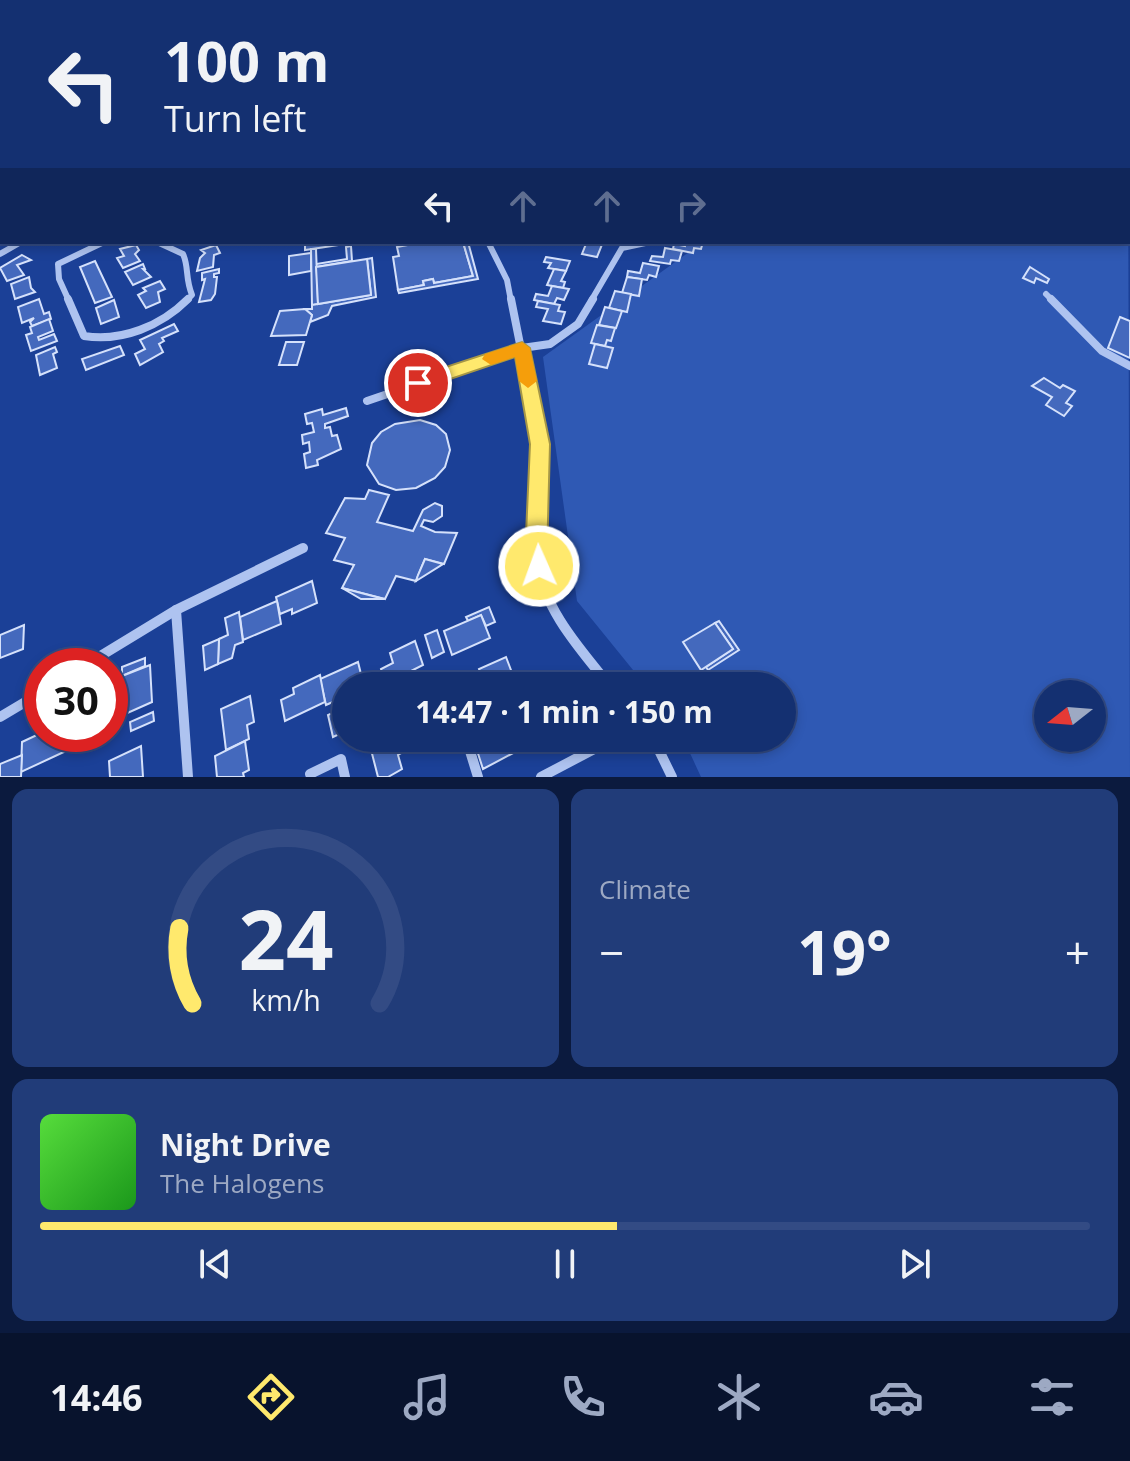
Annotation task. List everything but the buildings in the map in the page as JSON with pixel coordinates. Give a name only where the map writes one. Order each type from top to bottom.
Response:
[{"type":"street","points":[[0,254],[18,244]]},
{"type":"street","points":[[99,244],[70,255],[58,264],[59,279],[84,336],[98,340],[164,319],[182,307],[192,295],[185,279],[186,261],[183,254],[161,244]]},
{"type":"street","points":[[489,244],[507,280],[540,444],[536,557],[545,587],[565,631],[599,672]]},
{"type":"street","points":[[367,401],[522,348],[550,344],[578,324],[621,245]]},
{"type":"street","points":[[1046,294],[1102,351],[1130,366]]},
{"type":"street","points":[[114,648],[176,610],[303,548]]},
{"type":"street","points":[[176,610],[188,777]]},
{"type":"street","points":[[0,717],[24,703]]},
{"type":"street","points":[[470,752],[478,777]]},
{"type":"street","points":[[541,777],[588,752]]},
{"type":"street","points":[[660,752],[672,777]]},
{"type":"street","points":[[310,774],[341,759],[345,777]]},
{"type":"shaded area","points":[[700,244],[1128,244],[1130,777],[701,777],[689,752],[796,752],[796,672],[635,672],[577,601],[543,357]]},
{"type":"slow traffic","points":[[491,359],[522,348],[528,381]]},
{"type":"route","points":[[418,383],[522,348],[540,444],[536,557],[539,566]]}]
